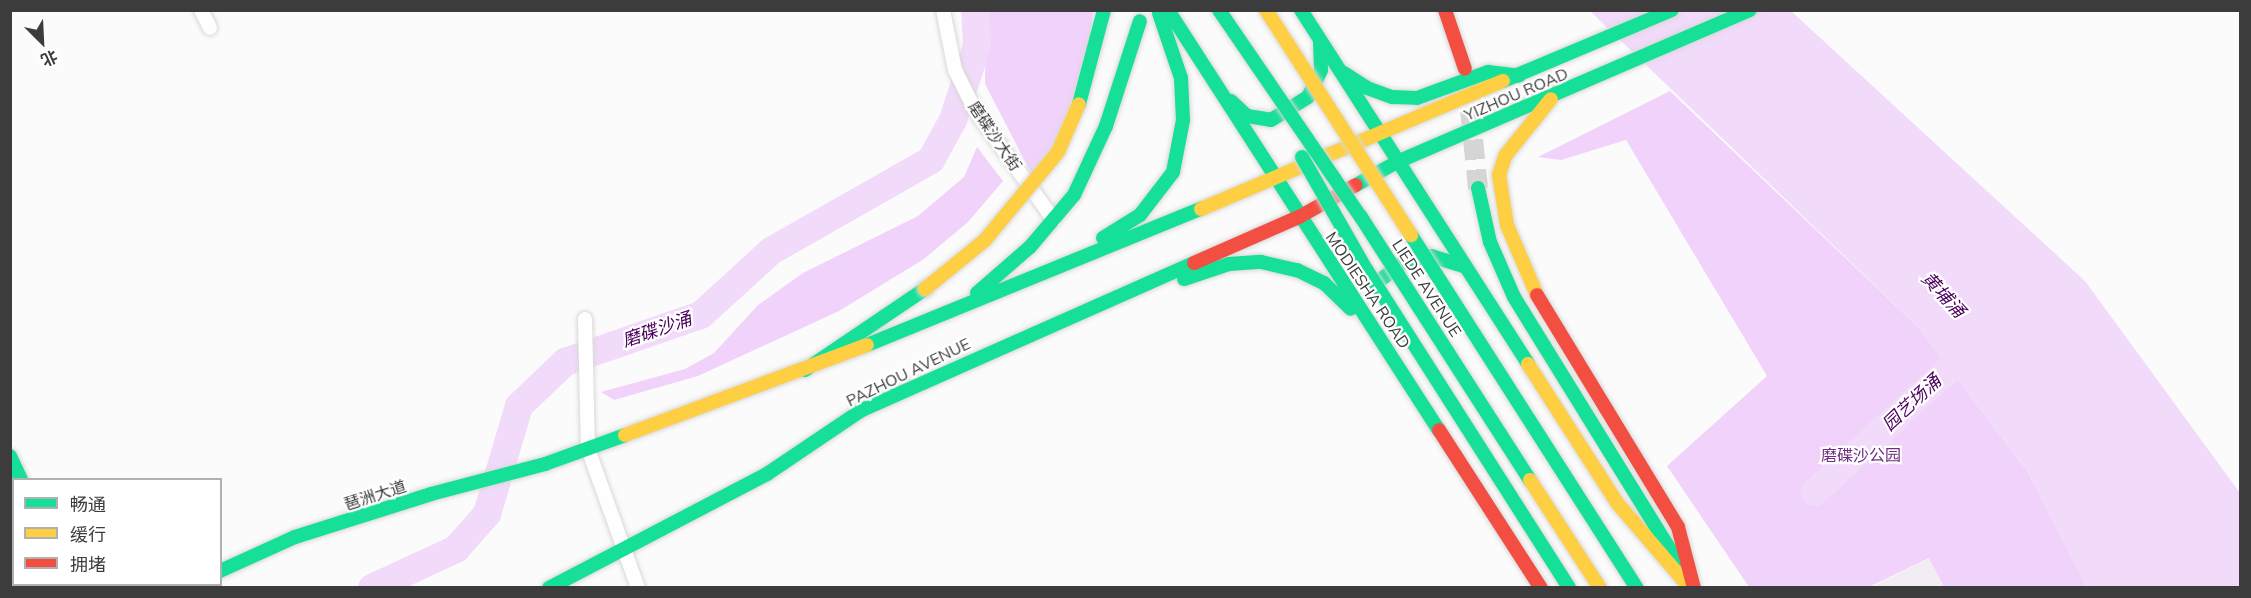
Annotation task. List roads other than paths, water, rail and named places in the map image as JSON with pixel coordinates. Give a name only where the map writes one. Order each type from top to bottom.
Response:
[{"type":"main road","points":[[805,370],[925,289],[985,240],[1058,152],[1084,93],[1104,10]]},
{"type":"main road","points":[[1051,269],[1140,215],[1173,172],[1183,120],[1181,78],[1158,10]]},
{"type":"main road","name":"MODIESHA ROAD","points":[[1168,10],[1299,217],[1379,335],[1541,588]]},
{"type":"main road","name":"LIEDE AVENUE","points":[[1266,10],[1637,588]]},
{"type":"main road","points":[[1301,10],[1463,266],[1618,504],[1692,588]]},
{"type":"main road","points":[[1445,10],[1465,69],[1452,10]]},
{"type":"main road","name":"YIZHOU ROAD","points":[[1274,178],[1672,10]]},
{"type":"main road","name":"YIZHOU ROAD","points":[[1299,217],[1397,162],[1750,10]]},
{"type":"main road","points":[[1222,15],[1366,269],[1569,588]]},
{"type":"main road","name":"LIEDE AVENUE","points":[[1222,15],[1360,217],[1600,588]]},
{"type":"main road","points":[[941,318],[996,280],[1054,220],[1074,195],[1106,126],[1140,21]]},
{"type":"main road","points":[[1220,92],[1247,116],[1271,120],[1308,97],[1322,70],[1320,40]]},
{"type":"main road","points":[[1338,69],[1367,88],[1392,97],[1409,98],[1488,72],[1519,76]]},
{"type":"main road","points":[[1555,95],[1505,156],[1499,175],[1507,225],[1540,303],[1678,527],[1692,588]]},
{"type":"main road","name":"PAZHOU AVENUE","points":[[545,464],[680,412],[805,370],[941,318],[1051,269],[1274,178]]},
{"type":"main road","points":[[1478,188],[1491,242],[1514,297],[1692,588]]},
{"type":"main road","name":"PAZHOU AVENUE","points":[[549,588],[767,474],[862,410],[1299,217]]},
{"type":"main road","points":[[1379,335],[1372,303],[1375,286],[1394,266],[1431,256],[1463,266]]},
{"type":"main road","points":[[1065,319],[1229,264],[1261,262],[1297,270],[1324,283],[1379,335]]},
{"type":"main road","points":[[10,456],[20,478]]},
{"type":"main road","name":"琶洲大道","points":[[222,570],[296,537],[431,494],[545,464]]},
{"type":"street","points":[[201,10],[210,27]]},
{"type":"street","name":"磨碟沙大街","points":[[942,10],[955,70],[976,112],[1054,220]]},
{"type":"street","points":[[585,319],[585,416],[588,449],[622,549],[638,588]]},
{"type":"water","name":"黄埔涌","points":[[1590,11],[1791,11],[2085,281],[2240,493],[2240,587],[2087,587],[2028,472],[1918,327]]},
{"type":"waterway","name":"磨碟沙涌","points":[[372,588],[456,549],[487,514],[519,406],[565,362],[701,315],[771,251],[931,160],[953,120],[977,46],[975,10]]},
{"type":"waterway","name":"园艺场涌","points":[[1815,492],[1977,343]]},
{"type":"tunnel","points":[[1467,80],[1478,188]]},
{"type":"park label","name":"磨碟沙公园","points":[[1861,455]]}]
